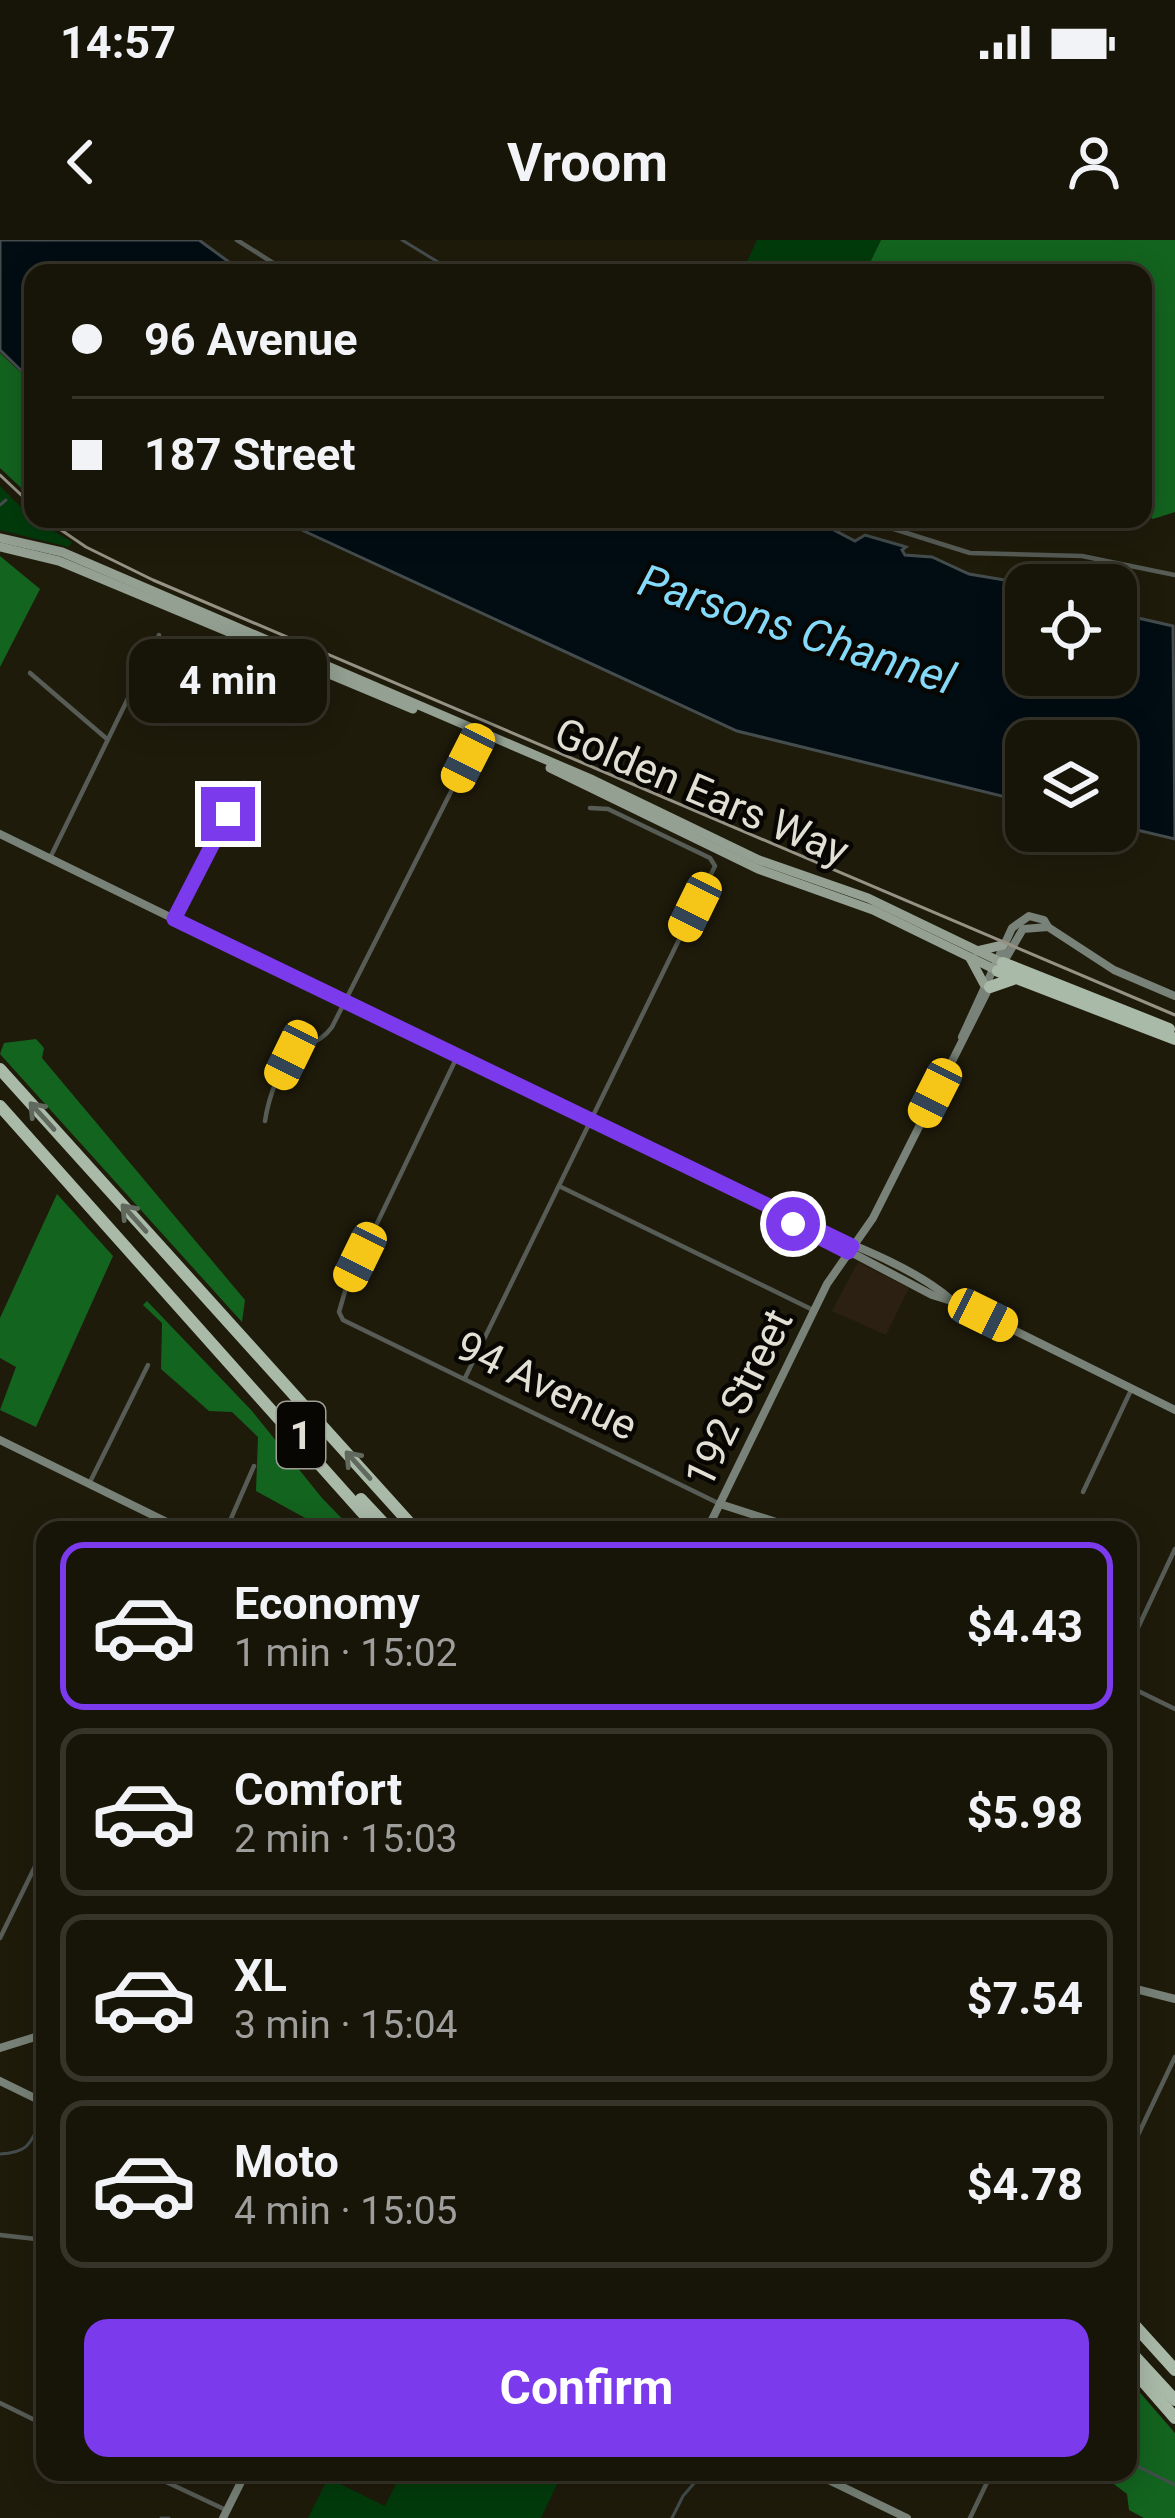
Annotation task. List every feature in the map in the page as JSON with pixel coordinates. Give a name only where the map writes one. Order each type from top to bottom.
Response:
[{"type":"highway","name":"Golden Ears Way","points":[[997,965],[1014,978],[1175,1035]]},
{"type":"highway","name":"Golden Ears Way","points":[[997,965],[1175,1035]]},
{"type":"highway","points":[[987,986],[1014,978]]},
{"type":"highway","points":[[0,1070],[408,1521]]},
{"type":"highway","points":[[0,1106],[370,1521]]},
{"type":"highway","name":"1","points":[[210,1342],[381,1521]]},
{"type":"highway","points":[[309,1455],[360,1521]]},
{"type":"highway","points":[[1137,2328],[1175,2370]]},
{"type":"highway","points":[[1137,2359],[1175,2400]]},
{"type":"highway","points":[[1137,2374],[1175,2417]]},
{"type":"main road","name":"Golden Ears Way","points":[[0,543],[18,540],[62,552],[593,780],[759,860],[868,898],[974,955]]},
{"type":"main road","name":"Golden Ears Way","points":[[0,543],[59,561],[532,760],[758,869],[873,910],[997,965]]},
{"type":"main road","points":[[0,834],[782,1215],[932,1295],[949,1298],[1175,1410]]},
{"type":"main road","points":[[987,986],[974,955],[1003,945],[1024,917],[1040,918],[1114,970],[1175,996]]},
{"type":"main road","name":"192 Street","points":[[997,965],[1023,929],[1048,927]]},
{"type":"main road","name":"192 Street","points":[[712,1521],[814,1311],[873,1218],[962,1040],[1003,945]]},
{"type":"main road","points":[[0,1440],[165,1521]]},
{"type":"main road","name":"94 Avenue","points":[[720,1504],[773,1521]]},
{"type":"main road","points":[[1137,1989],[1175,1999]]},
{"type":"main road","points":[[1,2048],[36,2037]]},
{"type":"main road","points":[[0,2081],[36,2099]]},
{"type":"main road","points":[[225,2514],[242,2481]]},
{"type":"main road","points":[[831,2481],[908,2518]]},
{"type":"street","points":[[237,240],[275,264]]},
{"type":"street","points":[[890,528],[966,552],[1082,556],[1175,575]]},
{"type":"street","points":[[50,858],[159,635]]},
{"type":"street","points":[[30,674],[107,739]]},
{"type":"street","points":[[265,1121],[268,1102],[291,1055],[326,1036],[473,755]]},
{"type":"street","points":[[174,919],[244,783]]},
{"type":"street","points":[[465,1378],[715,863],[608,809],[590,808]]},
{"type":"street","name":"94 Avenue","points":[[457,1057],[338,1312],[720,1504]]},
{"type":"street","points":[[560,1186],[814,1311]]},
{"type":"street","points":[[89,1484],[148,1365]]},
{"type":"street","points":[[1083,1492],[1132,1388]]},
{"type":"street","points":[[230,1521],[254,1466]]},
{"type":"street","points":[[1137,1630],[1175,1549]]},
{"type":"street","points":[[1137,1690],[1175,1708]]},
{"type":"street","points":[[0,1938],[36,1864]]},
{"type":"street","points":[[1137,2137],[1175,2057]]},
{"type":"street","points":[[0,2236],[36,2239]]},
{"type":"street","points":[[0,2403],[36,2421]]},
{"type":"street","points":[[162,2481],[225,2514]]},
{"type":"street","points":[[970,2518],[988,2481]]},
{"type":"shaded area","points":[[858,1262],[909,1288],[886,1335],[832,1311]]},
{"type":"green space","points":[[757,240],[881,240],[869,264],[746,264]]},
{"type":"green space","points":[[881,240],[1175,240],[1175,512],[1152,518],[1152,264],[869,264]]},
{"type":"green space","points":[[0,353],[24,376],[24,491],[0,468]]},
{"type":"green space","points":[[0,486],[24,510],[24,528],[48,528],[72,542],[69,547],[0,530]]},
{"type":"green space","points":[[0,556],[40,589],[0,667]]},
{"type":"green space","points":[[36,1039],[44,1048],[42,1058],[245,1300],[242,1322],[0,1054],[4,1043]]},
{"type":"green space","points":[[57,1194],[113,1256],[36,1427],[0,1410],[16,1367],[0,1358],[0,1318]]},
{"type":"green space","points":[[147,1301],[252,1411],[344,1521],[311,1521],[256,1491],[258,1437],[232,1412],[209,1411],[161,1369],[162,1323],[143,1305]]},
{"type":"green space","points":[[1137,2389],[1175,2433],[1175,2518],[1144,2518],[1129,2510],[1127,2494],[1110,2481],[1137,2481]]},
{"type":"green space","points":[[326,2481],[385,2506],[398,2481],[559,2481],[541,2518],[308,2518]]},
{"type":"water","points":[[0,240],[199,240],[232,264],[24,264],[24,373],[0,350]]},
{"type":"water","name":"Parsons Channel","points":[[297,528],[830,528],[855,541],[865,535],[906,547],[905,555],[932,557],[969,574],[1005,580],[1005,696],[1137,696],[1137,618],[1173,626],[1175,839],[1137,830],[1137,720],[1005,720],[1005,797],[737,731]]},
{"type":"waterway","points":[[402,240],[441,264]]},
{"type":"waterway","points":[[0,505],[6,500]]},
{"type":"waterway","points":[[0,2154],[26,2147],[36,2131]]},
{"type":"waterway","points":[[1137,2466],[1175,2485]]},
{"type":"waterway","points":[[672,2518],[696,2481]]},
{"type":"waterway","points":[[161,2518],[169,2518]]},
{"type":"railway","points":[[0,475],[24,498]]},
{"type":"railway","points":[[58,528],[153,580],[1175,1015]]},
{"type":"route","points":[[228,814],[174,919],[852,1246],[848,1252],[793,1224]]}]
